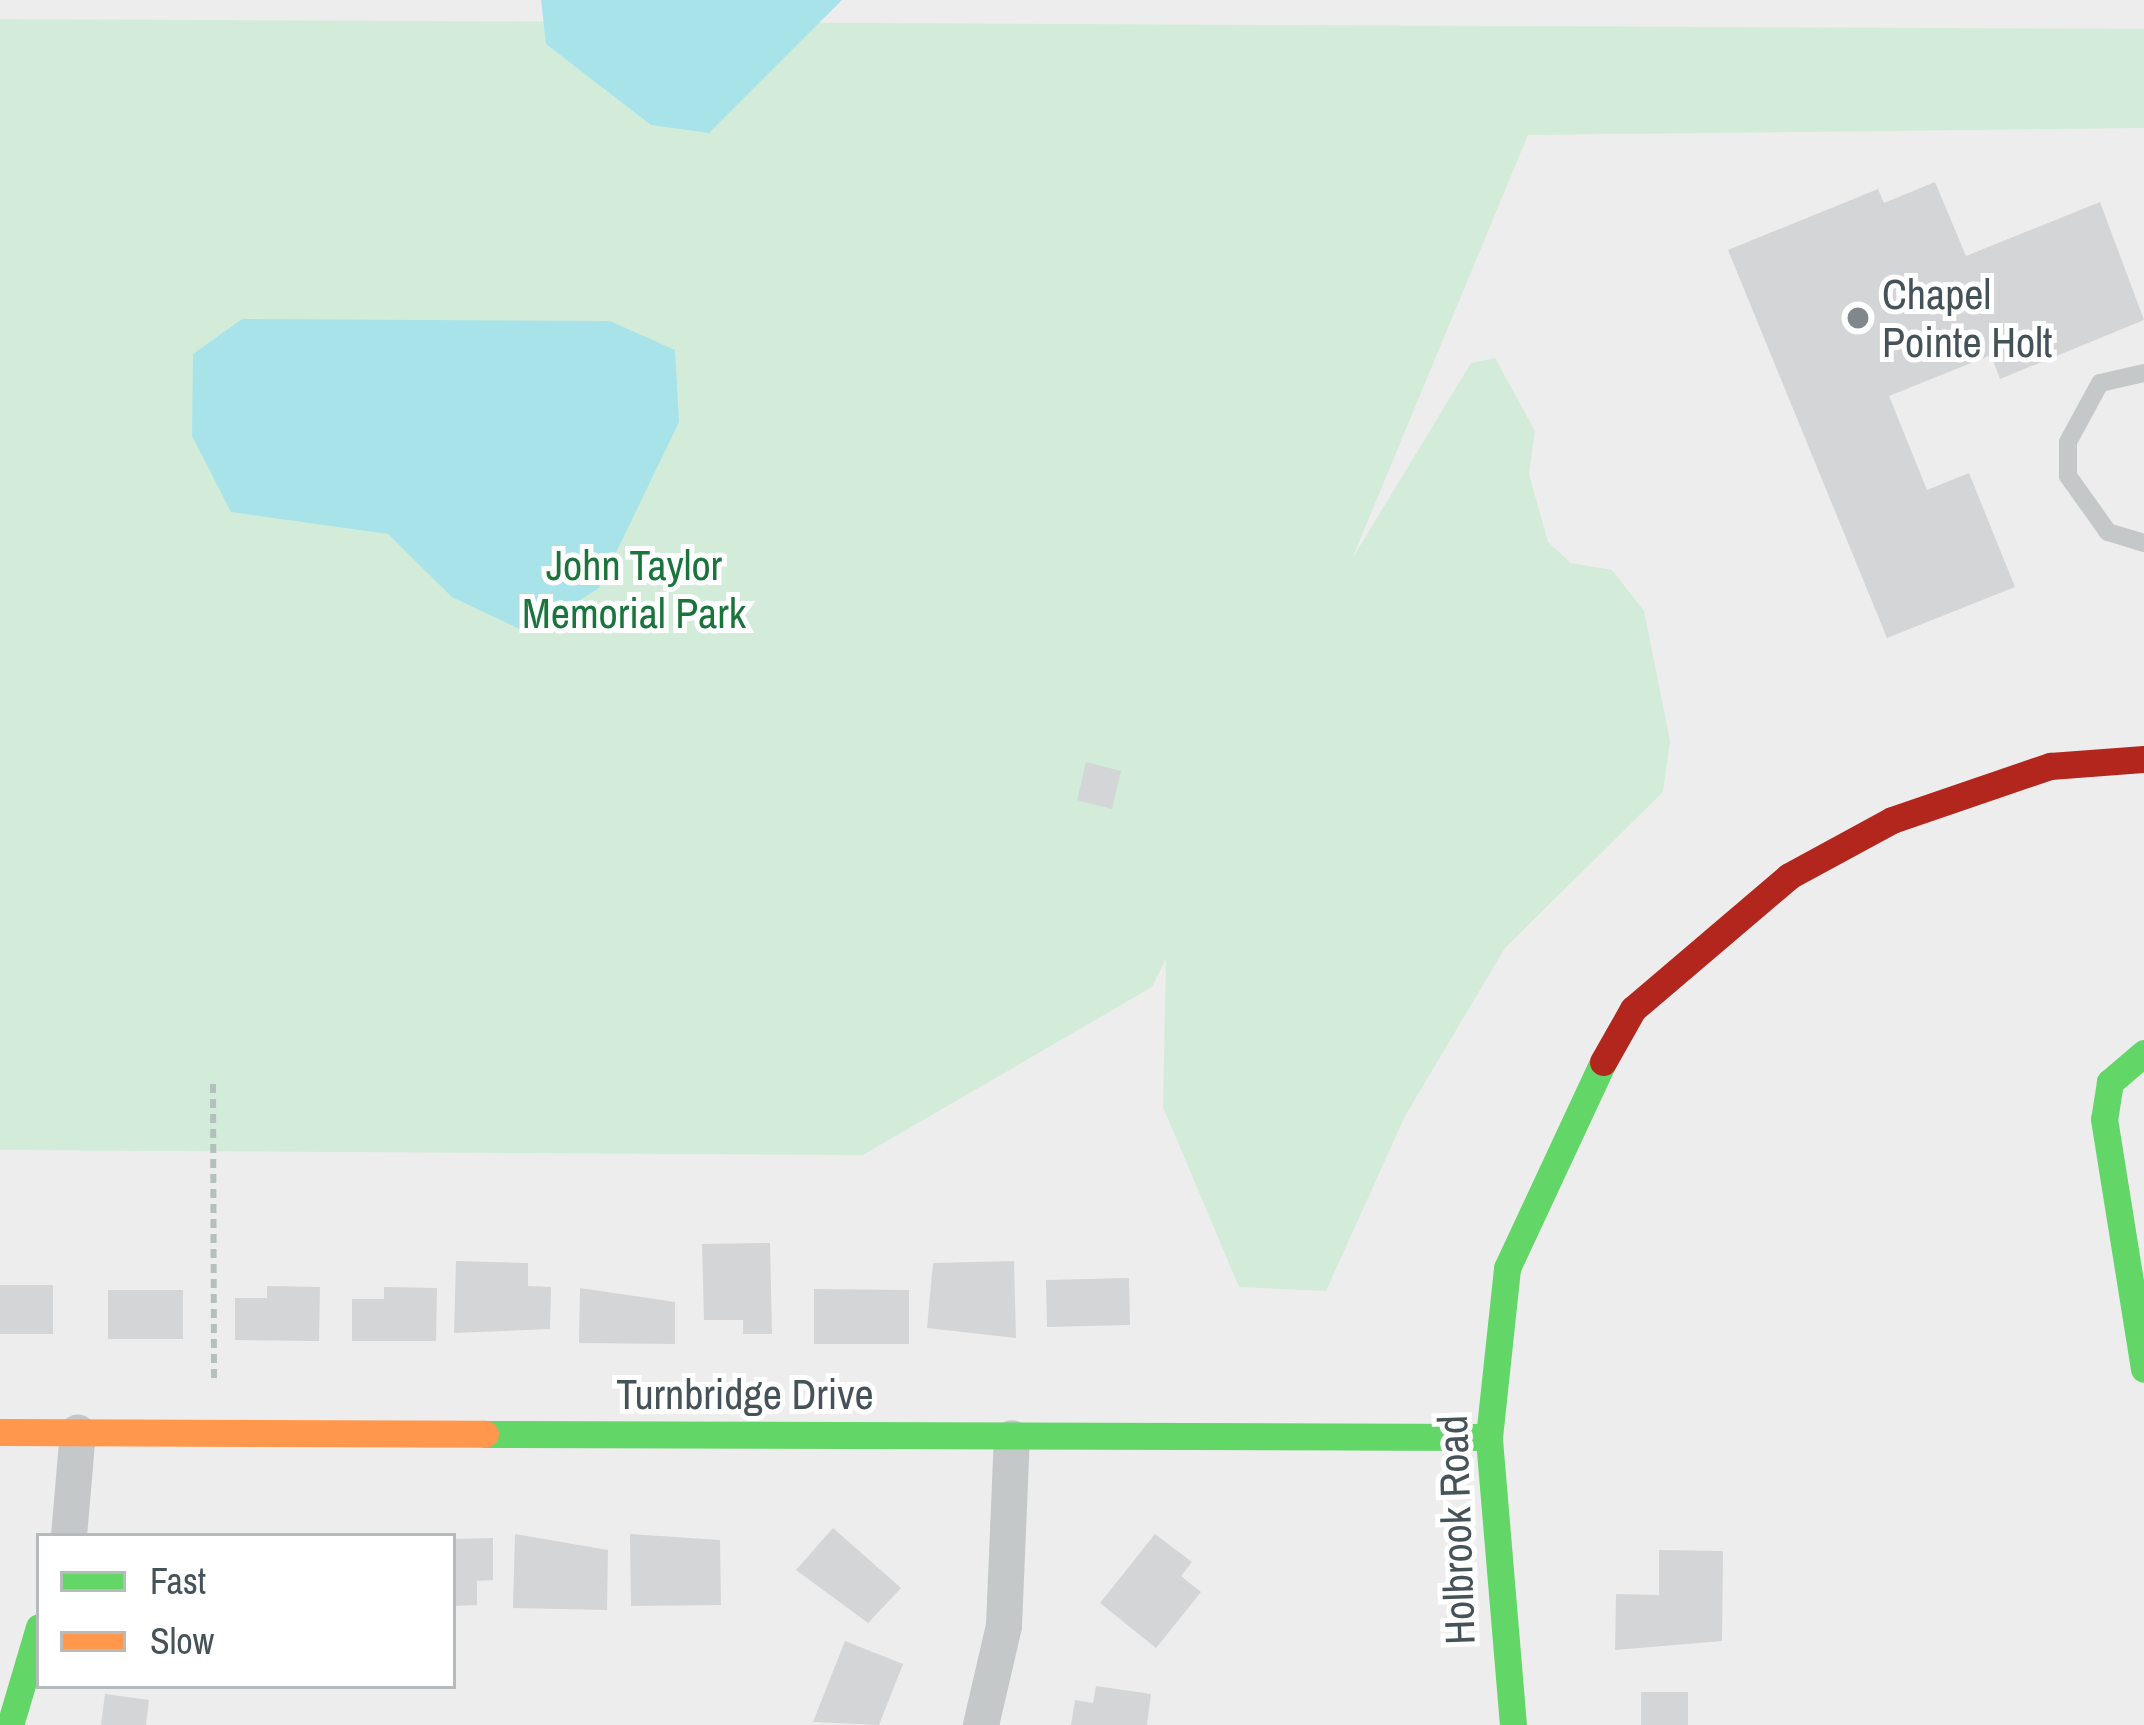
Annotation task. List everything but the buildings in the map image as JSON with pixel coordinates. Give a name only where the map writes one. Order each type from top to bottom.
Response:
[{"type":"street","name":"Holbrook Road","points":[[1513,1725],[1489,1437],[1508,1268],[1552,1154],[1633,1009],[1789,876],[1892,820],[2050,766],[2144,760]]},
{"type":"street","points":[[2144,1053],[2110,1082],[2104,1119],[2144,1369]]},
{"type":"street","name":"Turnbridge Drive","points":[[0,1432],[1489,1437]]},
{"type":"street","points":[[69,1533],[78,1432]]},
{"type":"street","points":[[981,1725],[1004,1626],[1012,1438]]},
{"type":"street","points":[[10,1725],[36,1637]]},
{"type":"lane","points":[[2144,373],[2100,383],[2068,442],[2068,476],[2108,532],[2144,543]]},
{"type":"path","points":[[213,1084],[214,1383]]},
{"type":"green space","name":"John Taylor Memorial Park","points":[[0,19],[2144,29],[2144,128],[1528,135],[1352,559],[1471,363],[1495,358],[1535,431],[1529,474],[1548,542],[1571,563],[1612,570],[1644,611],[1670,741],[1663,792],[1505,948],[1405,1116],[1326,1291],[1239,1287],[1163,1107],[1166,959],[1152,987],[863,1155],[0,1150]]},
{"type":"water","points":[[541,0],[842,0],[709,133],[651,125],[546,44]]},
{"type":"water","points":[[242,319],[610,321],[675,350],[679,422],[599,588],[528,633],[452,597],[388,534],[231,512],[192,436],[193,354]]},
{"type":"traffic: fast","points":[[2144,1053],[2110,1082],[2104,1119],[2144,1369]]},
{"type":"traffic: fast","points":[[1513,1725],[1489,1437],[1507,1268],[1603,1062]]},
{"type":"traffic: fast","points":[[485,1434],[1489,1437]]},
{"type":"traffic: fast","points":[[10,1725],[36,1637]]},
{"type":"traffic: slow","points":[[0,1432],[485,1434]]},
{"type":"traffic: jam","points":[[1603,1062],[1633,1009],[1789,876],[1892,820],[2050,766],[2144,759]]},
{"type":"place","name":"Chapel Pointe Holt","points":[[1858,318]]}]
